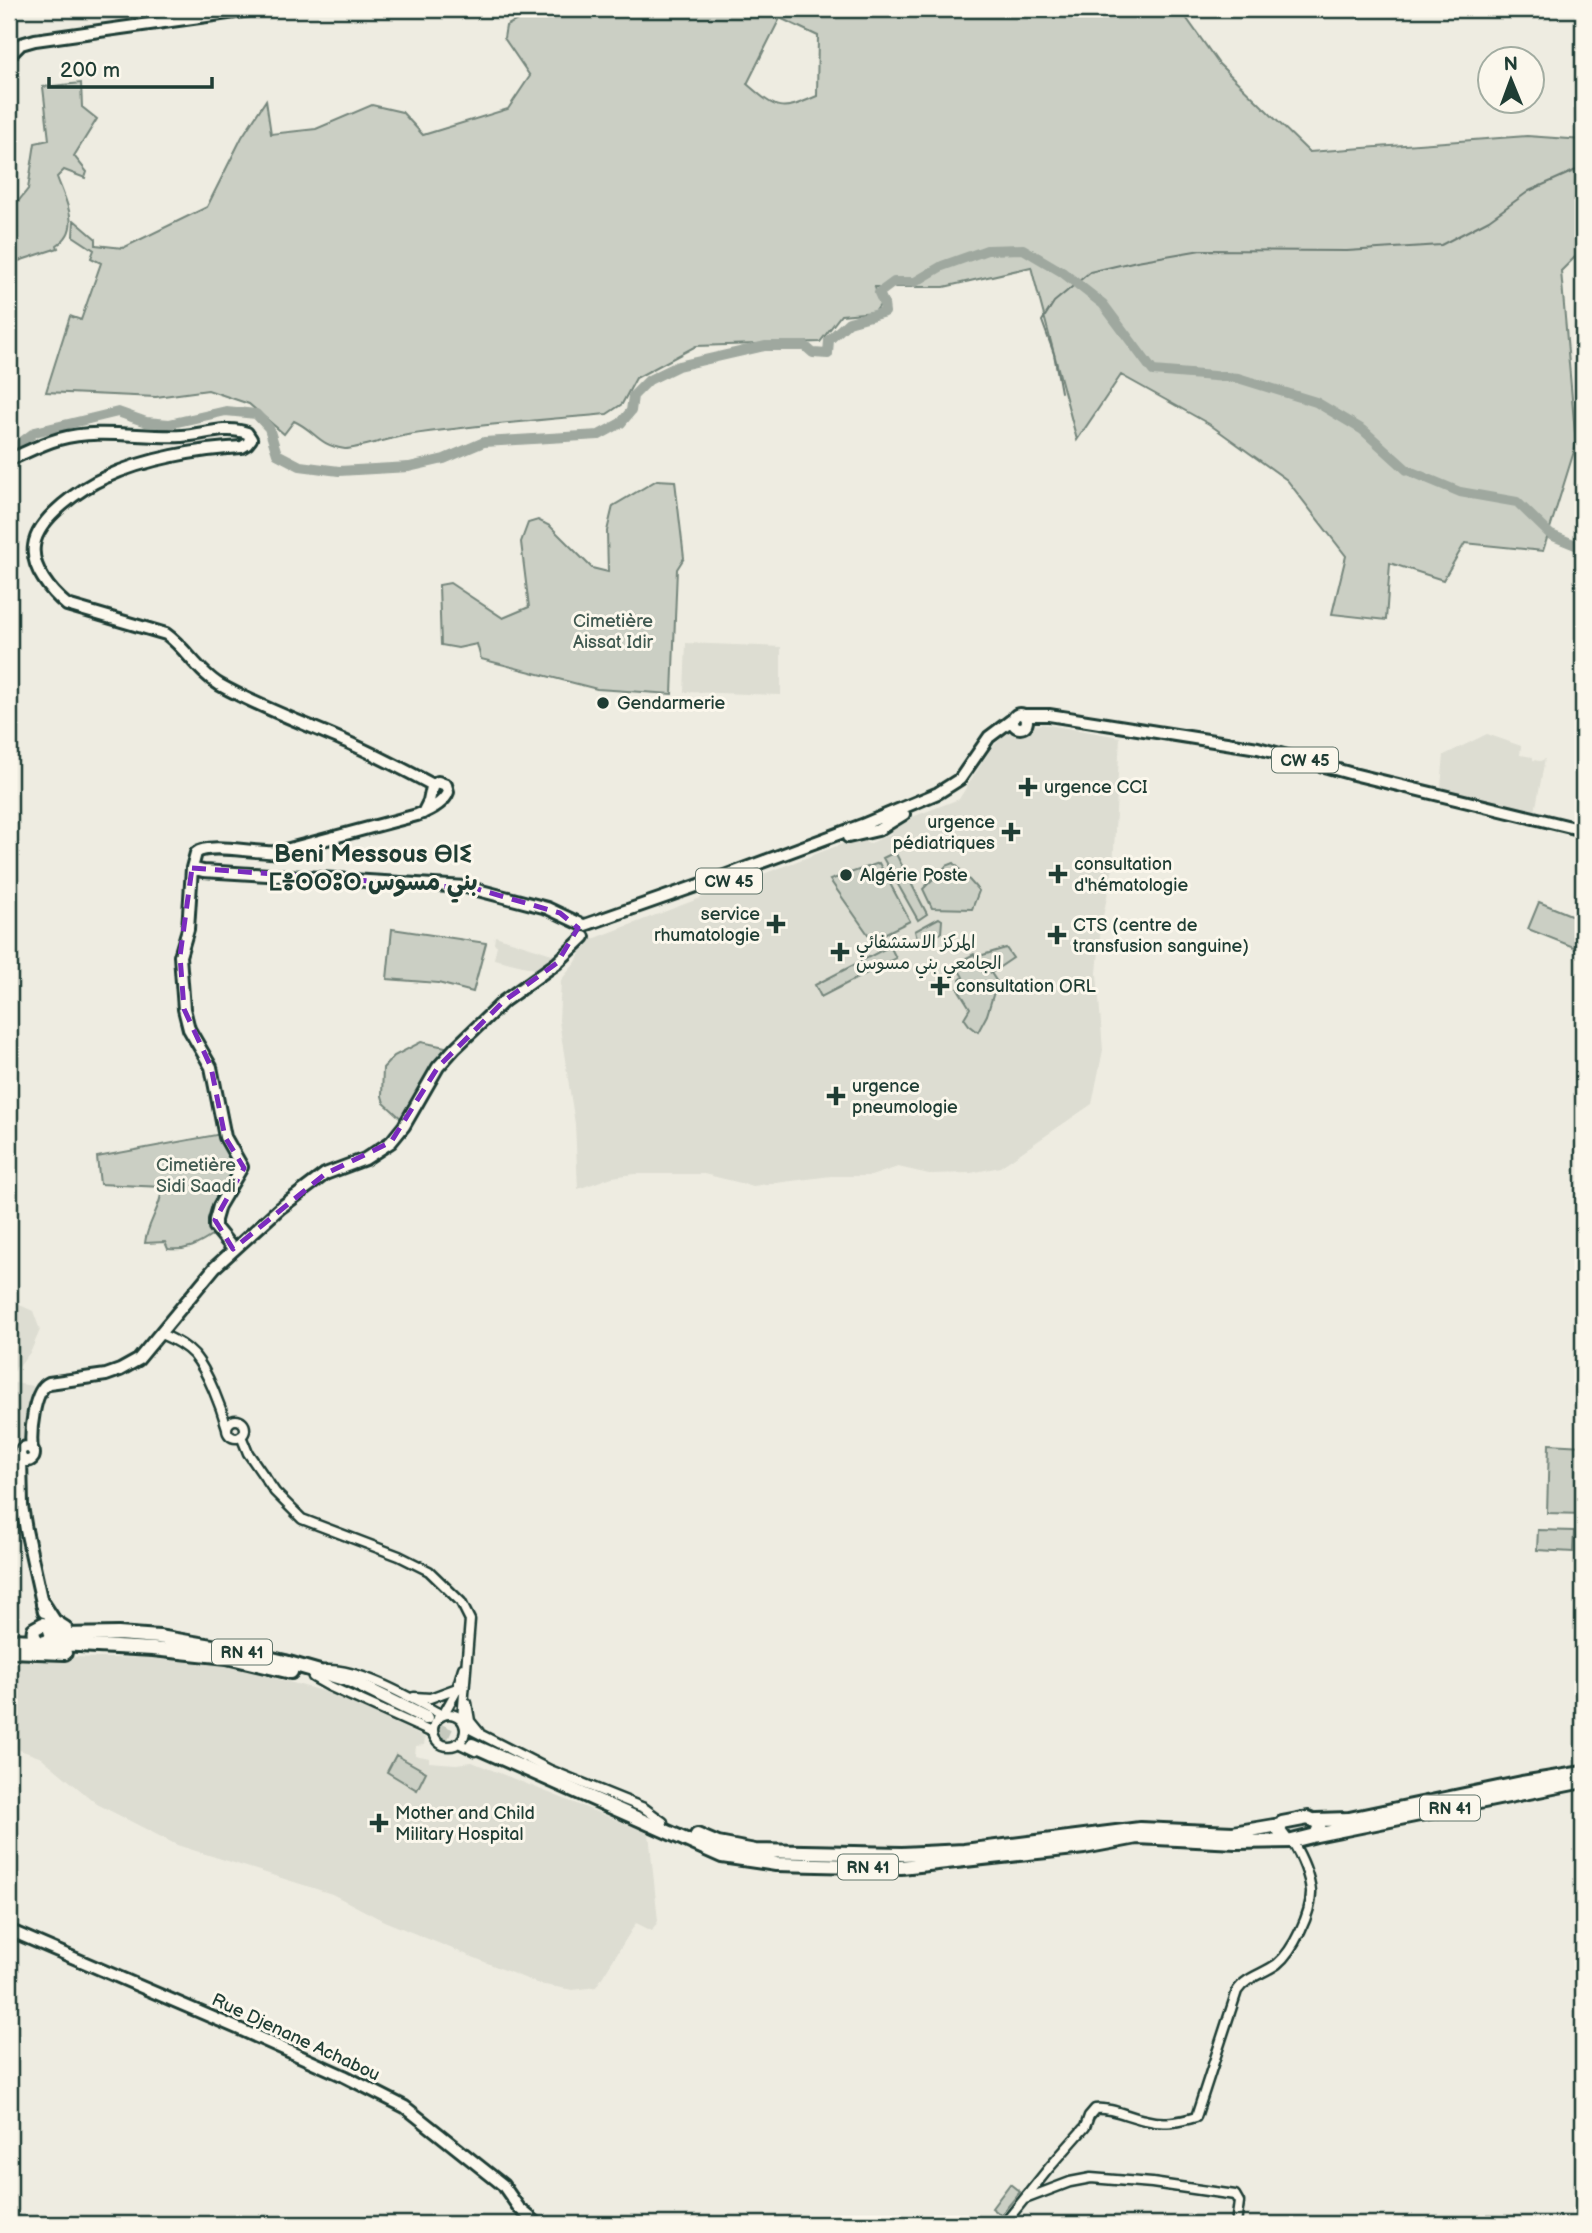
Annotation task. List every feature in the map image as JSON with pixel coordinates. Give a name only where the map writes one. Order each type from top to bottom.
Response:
[{"type":"highway","points":[[43,1604],[49,1616],[60,1626],[118,1634]]},
{"type":"highway","name":"RN 41","points":[[9,1632],[41,1632],[174,1652],[227,1657],[316,1673]]},
{"type":"highway","name":"RN 41","points":[[9,1640],[41,1632],[63,1636],[118,1634],[190,1642],[351,1681],[426,1719]]},
{"type":"highway","points":[[9,1651],[126,1654],[174,1652]]},
{"type":"highway","name":"RN 41","points":[[474,1740],[729,1858],[776,1864],[918,1866],[1084,1847],[1142,1837],[1236,1842],[1288,1840]]},
{"type":"highway","name":"RN 41","points":[[1316,1820],[1349,1819],[1583,1773]]},
{"type":"highway","name":"RN 41","points":[[1311,1837],[1583,1781]]},
{"type":"highway","points":[[1299,1818],[1316,1820],[1320,1826],[1311,1837],[1288,1840],[1280,1834],[1280,1825],[1299,1818]]},
{"type":"highway","name":"RN 41","points":[[662,1825],[718,1844],[755,1851],[869,1854],[947,1852],[1140,1829],[1233,1833],[1280,1825]]},
{"type":"highway","points":[[852,1867],[849,1861],[853,1857],[927,1857],[947,1852]]},
{"type":"main road","points":[[9,57],[21,44],[35,40],[257,9]]},
{"type":"main road","points":[[9,460],[47,443],[83,434],[170,436],[227,430],[247,433],[251,439],[242,447],[194,451],[107,476],[82,490],[59,508],[38,534],[34,545],[38,568],[54,595],[66,605],[89,614],[141,625],[166,634],[219,684],[413,775],[435,793],[435,807],[423,813],[278,852],[263,854],[208,847],[196,852],[192,868],[188,929],[180,956],[182,994],[189,1029],[211,1067],[225,1136],[242,1167],[219,1206],[215,1220],[215,1227],[233,1249]]},
{"type":"main road","name":"CW 45","points":[[583,930],[882,822],[955,783],[970,767],[989,737],[1020,721],[1049,715],[1251,746],[1583,830]]},
{"type":"main road","points":[[1020,721],[1049,721],[1244,750],[1583,835]]},
{"type":"main road","points":[[41,1632],[43,1604],[26,1530],[22,1486],[39,1391],[49,1383],[106,1375],[120,1370],[144,1354],[203,1281],[233,1249],[286,1203],[324,1174],[365,1159],[391,1142],[404,1126],[438,1067],[455,1048],[504,1001],[564,956],[583,930],[568,917],[547,908],[466,887],[203,871],[192,868]]},
{"type":"main road","points":[[33,1564],[41,1632]]},
{"type":"main road","name":"Rue Djenane Achabou","points":[[9,1930],[237,2028],[405,2107],[503,2185],[525,2215],[538,2224]]},
{"type":"street","points":[[161,1334],[194,1355],[219,1406],[228,1434],[237,1437],[275,1492],[302,1519],[399,1556],[429,1571],[461,1602],[470,1620],[468,1652],[461,1689],[465,1733],[458,1743]]},
{"type":"street","points":[[219,1406],[244,1426],[244,1432],[237,1437]]},
{"type":"street","points":[[227,1428],[237,1420]]},
{"type":"street","points":[[316,1673],[339,1670],[391,1688],[408,1697],[426,1719],[438,1741],[445,1745],[474,1740]]},
{"type":"street","points":[[408,1697],[430,1698],[461,1689]]},
{"type":"street","points":[[433,1732],[436,1720],[443,1715],[461,1689]]},
{"type":"street","points":[[461,1689],[474,1740]]},
{"type":"street","points":[[426,1719],[453,1714],[464,1723],[474,1740]]},
{"type":"street","points":[[1302,1859],[1311,1837]]},
{"type":"street","points":[[1004,2224],[1085,2127],[1095,2109],[1164,2123],[1196,2117],[1237,1991],[1244,1982],[1280,1961],[1298,1938],[1311,1896],[1302,1859],[1288,1840]]},
{"type":"street","points":[[1025,2199],[1070,2182],[1108,2178],[1235,2195],[1239,2202],[1236,2224]]},
{"type":"highlighted area","points":[[192,868],[477,889],[560,913],[578,928],[557,963],[504,1001],[438,1067],[391,1142],[325,1174],[233,1249],[215,1220],[244,1168],[225,1137],[211,1067],[184,1009],[180,956]]},
{"type":"shaded area","points":[[686,643],[781,647],[781,695],[684,692]]},
{"type":"shaded area","name":"المركز الاستشفائي الجامعي بني مسوس","points":[[1043,724],[1120,737],[1113,868],[1101,926],[1097,973],[1103,1050],[1092,1104],[1000,1167],[971,1173],[929,1174],[898,1167],[871,1176],[831,1176],[753,1186],[704,1174],[634,1174],[612,1177],[578,1189],[575,1124],[559,1021],[561,980],[576,962],[585,942],[858,838],[869,844],[888,835],[892,833],[894,824],[959,799],[990,750],[1002,737],[1022,726]]},
{"type":"shaded area","points":[[1487,734],[1521,746],[1520,755],[1533,757],[1533,760],[1545,759],[1534,817],[1440,797],[1444,755]]},
{"type":"shaded area","points":[[495,936],[555,955],[535,969],[494,959],[497,945],[494,944]]},
{"type":"shaded area","points":[[9,1300],[33,1311],[40,1330],[31,1351],[15,1371],[9,1370]]},
{"type":"shaded area","points":[[9,1382],[33,1386],[24,1442],[9,1438]]},
{"type":"shaded area","name":"Mother and Child Military Hospital","points":[[9,1654],[98,1658],[177,1657],[234,1667],[337,1695],[425,1738],[424,1745],[416,1746],[415,1755],[429,1758],[429,1762],[472,1762],[649,1833],[658,1921],[652,1931],[636,1923],[596,1987],[573,1990],[539,1984],[384,1921],[332,1894],[177,1845],[97,1804],[42,1758],[9,1746]]},
{"type":"green space","points":[[531,9],[1180,9],[1219,64],[1309,152],[1527,136],[1583,140],[1583,249],[1561,271],[1576,445],[1543,551],[1465,543],[1443,580],[1390,563],[1386,620],[1332,614],[1346,556],[1287,480],[1209,424],[1121,375],[1077,440],[1031,267],[944,287],[875,287],[880,305],[875,312],[841,315],[820,342],[696,346],[636,378],[622,404],[607,414],[433,431],[349,449],[322,441],[294,421],[284,434],[249,404],[208,390],[156,397],[46,392],[70,316],[81,320],[101,263],[91,258],[94,250],[73,236],[74,220],[96,239],[96,245],[123,248],[207,207],[242,137],[266,100],[271,134],[316,129],[372,105],[402,112],[423,135],[508,109],[530,76],[504,38],[506,26],[530,13]],"holes":[[[780,18],[818,36],[817,96],[795,105],[780,106],[766,100],[747,84]]]},
{"type":"green space","points":[[81,83],[82,107],[97,119],[74,156],[87,172],[85,178],[64,170],[57,177],[70,214],[69,231],[57,245],[58,248],[9,264],[9,238],[17,228],[9,220],[9,213],[28,189],[35,143],[49,140],[43,87]]},
{"type":"green space","name":"Cimetière Aissat Idir","points":[[657,480],[675,481],[684,558],[677,569],[672,694],[597,689],[481,659],[477,644],[458,648],[441,645],[439,585],[450,583],[503,618],[529,607],[521,542],[528,523],[538,520],[550,526],[592,568],[608,572],[607,531],[613,506]]},
{"type":"green space","points":[[895,852],[927,914],[918,920],[883,858]]},
{"type":"green space","points":[[879,863],[910,921],[872,940],[830,880]]},
{"type":"green space","points":[[954,863],[979,891],[972,909],[932,908],[923,889],[946,866]]},
{"type":"green space","points":[[1539,902],[1583,920],[1576,948],[1528,929]]},
{"type":"green space","points":[[939,918],[942,920],[941,933],[924,942],[916,935],[915,931]]},
{"type":"green space","points":[[392,929],[486,943],[473,992],[438,983],[387,979]]},
{"type":"green space","points":[[890,946],[896,958],[821,997],[815,985]]},
{"type":"green space","points":[[1006,948],[1013,958],[991,973],[997,982],[987,1015],[978,1032],[964,1018],[970,1008],[958,989],[964,986],[960,980],[963,977],[955,964],[974,954],[976,957]]},
{"type":"green space","points":[[421,1042],[450,1048],[404,1121],[384,1103],[383,1068],[394,1056]]},
{"type":"green space","name":"Cimetière Sidi Saadi","points":[[221,1134],[239,1170],[213,1221],[213,1235],[181,1249],[168,1249],[165,1242],[145,1243],[148,1228],[160,1201],[162,1187],[100,1184],[97,1157]]},
{"type":"green space","points":[[1549,1444],[1583,1446],[1583,1514],[1547,1513]]},
{"type":"green space","points":[[1538,1530],[1574,1531],[1573,1552],[1537,1550]]},
{"type":"green space","points":[[396,1755],[426,1772],[417,1790],[387,1772]]},
{"type":"green space","points":[[1010,2184],[1020,2192],[1001,2215],[992,2208]]},
{"type":"waterway","points":[[1061,392],[1054,354],[1042,321],[1054,302],[1090,272],[1201,250],[1347,251],[1441,245],[1489,220],[1529,191],[1583,167]]},
{"type":"waterway","points":[[11,450],[35,432],[118,412],[146,422],[169,424],[226,411],[256,414],[269,428],[277,454],[300,466],[339,471],[409,467],[444,459],[484,442],[599,435],[621,423],[631,411],[633,396],[649,380],[678,366],[765,346],[805,346],[813,353],[828,354],[829,340],[849,322],[885,312],[879,293],[894,282],[915,282],[942,266],[987,250],[1023,249],[1062,272],[1103,304],[1153,371],[1238,378],[1316,402],[1363,430],[1407,470],[1460,492],[1517,502],[1551,535],[1583,548]]},
{"type":"tunnel","points":[[423,1722],[472,1745]]},
{"type":"place","name":"Gendarmerie","points":[[603,703]]},
{"type":"place","name":"urgence CCI","points":[[1028,787]]},
{"type":"place","name":"urgence pédiatriques","points":[[1011,832]]},
{"type":"place","name":"consultation d'hématologie","points":[[1058,874]]},
{"type":"place","name":"Algérie Poste","points":[[846,875]]},
{"type":"place","name":"service rhumatologie","points":[[776,924]]},
{"type":"place","name":"CTS (centre de transfusion sanguine)","points":[[1057,935]]},
{"type":"place","name":"المركز الاستشفائي الجامعي بني مسوس","points":[[840,952]]},
{"type":"place","name":"consultation ORL","points":[[940,986]]},
{"type":"place","name":"urgence pneumologie","points":[[836,1096]]},
{"type":"place","name":"Mother and Child Military Hospital","points":[[379,1823]]},
{"type":"district","name":"Beni Messous ⴱⵏⵉ ⵎⴻⵙⵙⵓⵙ بني مسوس","points":[[373,868]]}]
